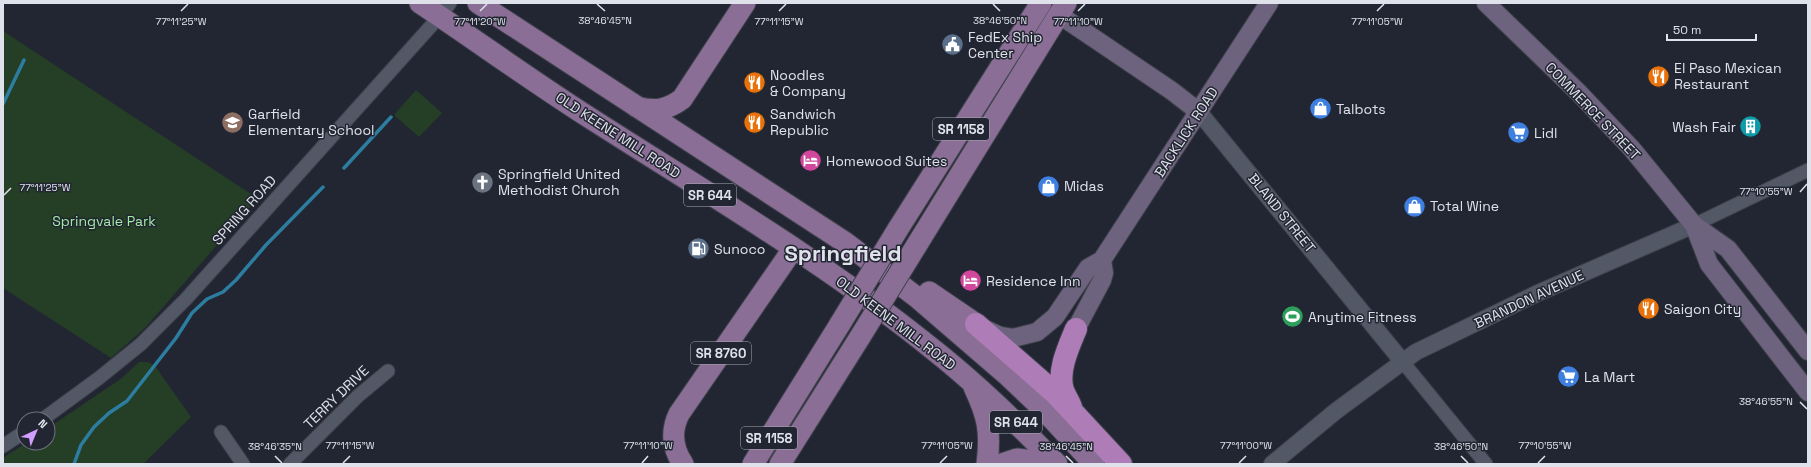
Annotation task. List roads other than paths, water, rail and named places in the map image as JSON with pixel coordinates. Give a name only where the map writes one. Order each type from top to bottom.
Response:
[{"type":"highway","points":[[976,324],[1030,370],[1074,412],[1121,464]]},
{"type":"highway","points":[[1074,412],[1063,389],[1062,375],[1065,361],[1076,329]]},
{"type":"main road","name":"OLD KEENE MILL ROAD","points":[[420,3],[445,10],[590,118],[793,249],[890,315],[999,406],[1057,464]]},
{"type":"main road","name":"OLD KEENE MILL ROAD","points":[[478,3],[846,244],[919,299],[1001,369],[1045,411],[1094,464]]},
{"type":"main road","points":[[637,107],[653,111],[664,109],[678,102],[689,90],[745,3]]},
{"type":"main road","name":"BLAND STREET","points":[[1041,3],[1062,9],[1199,112]]},
{"type":"main road","name":"SR 1158","points":[[753,464],[898,229],[1041,3]]},
{"type":"main road","name":"BACKLICK ROAD","points":[[976,324],[1000,336],[1013,338],[1037,332],[1055,317],[1088,268],[1102,260],[1269,3]]},
{"type":"main road","name":"COMMERCE STREET","points":[[1486,3],[1585,99],[1632,149],[1694,225],[1728,249],[1808,352]]},
{"type":"main road","name":"SR 1158","points":[[780,464],[1062,9]]},
{"type":"main road","points":[[689,90],[683,110],[683,120],[690,133],[705,152]]},
{"type":"main road","name":"COMMERCE STREET","points":[[1694,225],[1709,264],[1808,392]]},
{"type":"main road","points":[[846,244],[930,293],[976,324]]},
{"type":"main road","name":"SR 8760","points":[[683,464],[675,448],[674,440],[675,423],[679,414],[793,249]]},
{"type":"main road","points":[[1076,329],[1102,280],[1104,273],[1102,260]]},
{"type":"main road","points":[[972,382],[988,423],[989,432],[987,464]]},
{"type":"main road","points":[[1002,464],[1017,459],[1057,464]]},
{"type":"street","name":"SPRING ROAD","points":[[54,411],[100,378],[141,344],[186,298],[445,10]]},
{"type":"street","name":"BLAND STREET","points":[[1199,112],[1486,464]]},
{"type":"street","name":"BRANDON AVENUE","points":[[1272,464],[1336,411],[1402,361],[1422,349],[1538,293],[1694,225],[1808,170]]},
{"type":"street","name":"TERRY DRIVE","points":[[290,464],[358,396],[388,371]]},
{"type":"street","points":[[221,432],[243,464]]},
{"type":"street","points":[[3,446],[16,437]]},
{"type":"waterway","points":[[3,104],[24,60]]},
{"type":"waterway","points":[[344,168],[391,117]]},
{"type":"waterway","points":[[74,464],[81,445],[94,427],[109,413],[127,401],[176,338],[192,313],[207,299],[223,292],[236,280],[266,245],[323,187]]},
{"type":"place","name":"FedEx Ship Center","points":[[952,45]]},
{"type":"place","name":"El Paso Mexican Restaurant","points":[[1659,76]]},
{"type":"place","name":"Noodles & Company","points":[[754,83]]},
{"type":"place","name":"Talbots","points":[[1320,109]]},
{"type":"place","name":"Garfield Elementary School","points":[[233,122]]},
{"type":"place","name":"Sandwich Republic","points":[[755,122]]},
{"type":"place","name":"Wash Fair","points":[[1751,127]]},
{"type":"place","name":"Lidl","points":[[1519,133]]},
{"type":"place","name":"Homewood Suites","points":[[811,161]]},
{"type":"place","name":"Springfield United Methodist Church","points":[[482,182]]},
{"type":"place","name":"Midas","points":[[1049,186]]},
{"type":"place","name":"Total Wine","points":[[1414,206]]},
{"type":"place","name":"Sunoco","points":[[699,249]]},
{"type":"place","name":"Residence Inn","points":[[971,281]]},
{"type":"place","name":"Saigon City","points":[[1649,309]]},
{"type":"place","name":"Anytime Fitness","points":[[1293,317]]},
{"type":"place","name":"La Mart","points":[[1569,377]]},
{"type":"district","name":"Springfield","points":[[843,253]]},
{"type":"park label","name":"Springvale Park","points":[[104,221]]}]
